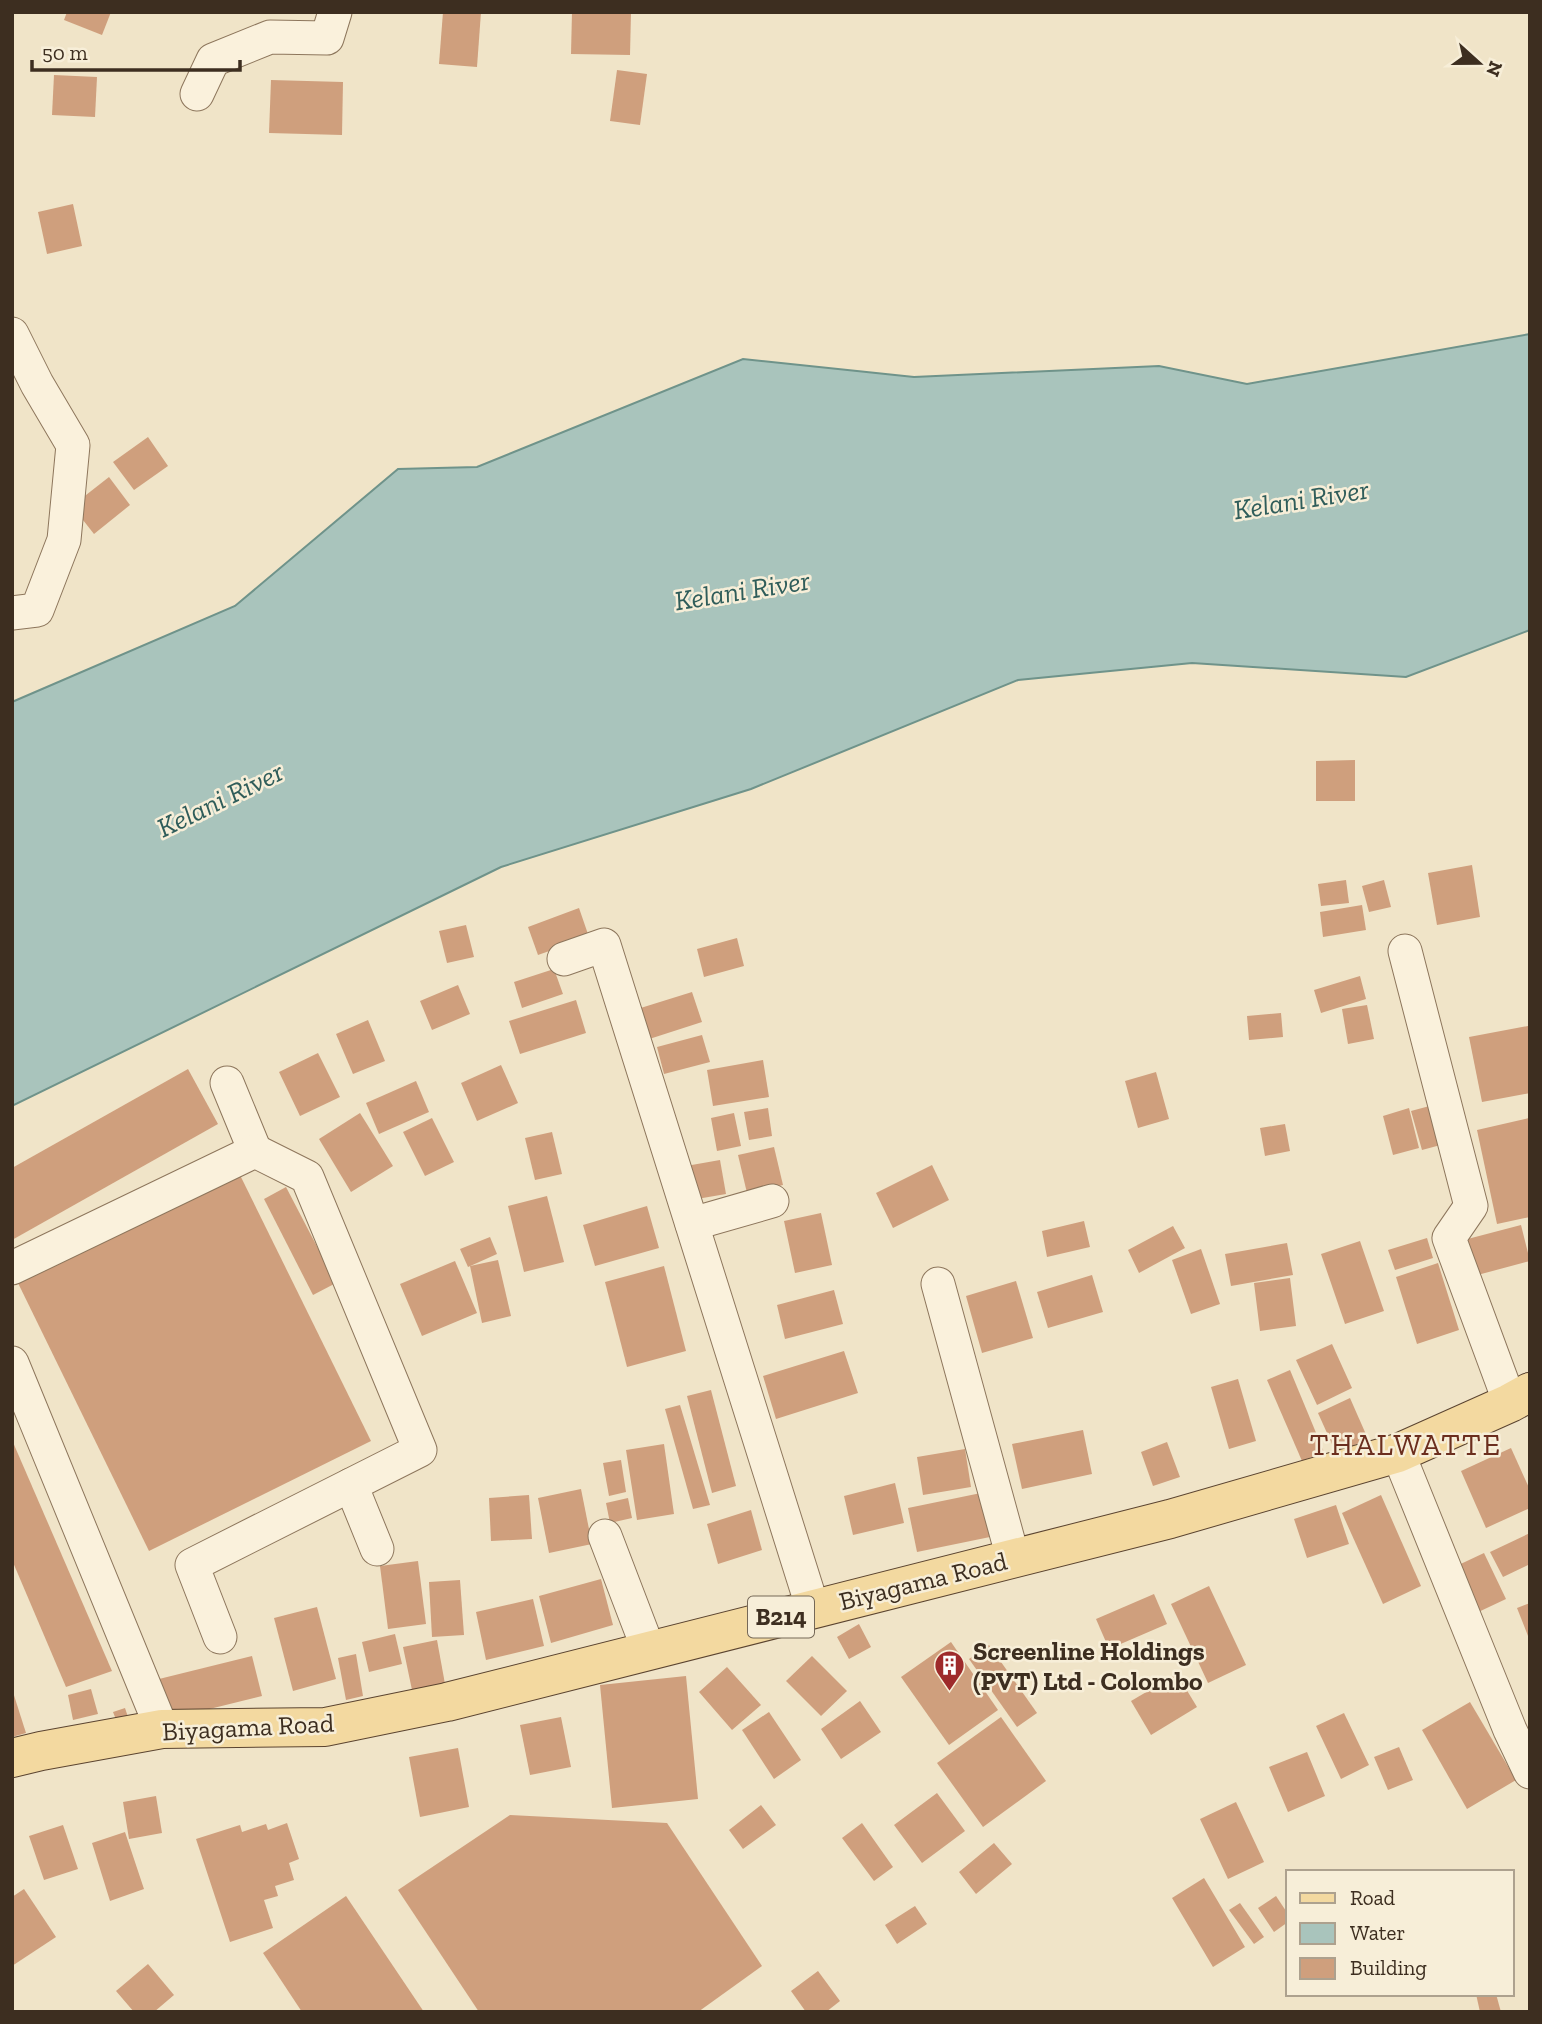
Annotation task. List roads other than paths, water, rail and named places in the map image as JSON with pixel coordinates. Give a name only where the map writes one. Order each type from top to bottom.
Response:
[{"type":"main road","name":"Biyagama Road","points":[[12,1758],[162,1729],[325,1727],[447,1702],[1170,1519],[1398,1453],[1520,1397]]},
{"type":"street","points":[[197,94],[213,60],[270,37],[327,37],[335,12]]},
{"type":"street","points":[[12,334],[37,384],[73,445],[64,540],[37,610],[12,613]]},
{"type":"street","points":[[564,958],[604,945],[813,1609]]},
{"type":"street","points":[[1405,951],[1471,1206],[1448,1238],[1520,1397]]},
{"type":"street","points":[[220,1637],[192,1566],[420,1450],[307,1177],[255,1151],[227,1083]]},
{"type":"street","points":[[12,1268],[255,1151]]},
{"type":"street","points":[[692,1224],[772,1201]]},
{"type":"street","points":[[938,1284],[1013,1558]]},
{"type":"street","points":[[12,1363],[162,1729]]},
{"type":"street","points":[[1398,1453],[1510,1730],[1530,1772]]},
{"type":"street","points":[[351,1485],[377,1549]]},
{"type":"street","points":[[605,1536],[649,1651]]},
{"type":"water","name":"Kelani River","points":[[1530,334],[1530,630],[1406,677],[1192,663],[1018,680],[751,789],[501,867],[12,1106],[12,702],[235,606],[398,469],[477,467],[743,359],[914,377],[1159,366],[1247,384]]},
{"type":"place","name":"Screenline Holdings (PVT) Ltd - Colombo","points":[[950,1693]]},
{"type":"district","name":"THALWATTE","points":[[1406,1445]]}]
